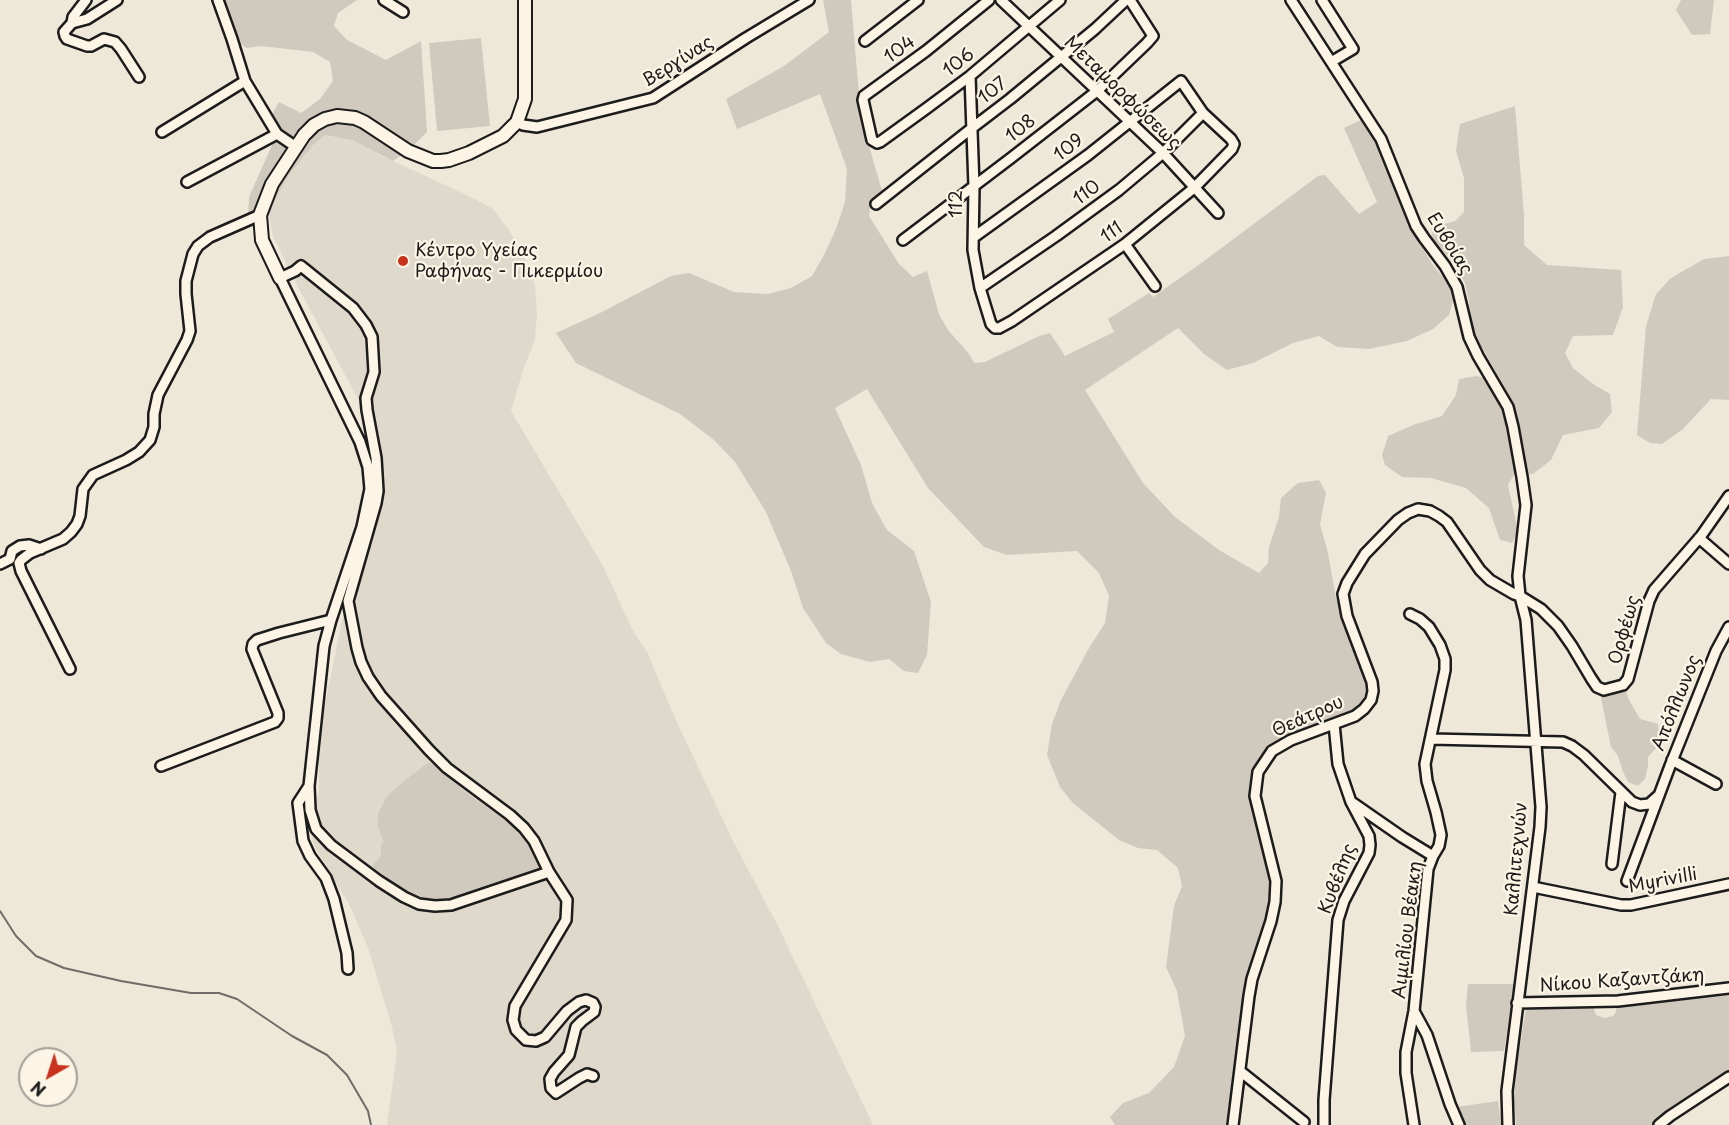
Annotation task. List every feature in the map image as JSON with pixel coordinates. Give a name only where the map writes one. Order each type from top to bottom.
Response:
[{"type":"main road","points":[[280,278],[262,240],[260,215],[272,184],[304,135],[314,125],[325,119],[344,116],[364,122],[408,151],[433,161],[455,158],[503,136],[518,122],[525,99],[525,0]]},
{"type":"street","points":[[86,0],[64,32],[67,39],[87,46],[104,39],[115,42],[122,49],[139,77]]},
{"type":"street","points":[[72,23],[87,19],[117,0]]},
{"type":"street","points":[[218,0],[245,81],[277,134],[296,147]]},
{"type":"street","points":[[384,0],[403,12]]},
{"type":"street","name":"Βεργίνας","points":[[518,122],[537,127],[644,102],[809,0]]},
{"type":"street","points":[[865,41],[918,0]]},
{"type":"street","name":"104","points":[[872,140],[864,96],[926,51],[989,0]]},
{"type":"street","name":"Μεταμορφώσεως","points":[[1001,0],[1163,153],[1218,213]]},
{"type":"street","name":"106","points":[[872,140],[877,142],[888,137],[970,76],[1060,0]]},
{"type":"street","name":"108","points":[[903,240],[1097,91],[1153,36],[1128,0]]},
{"type":"street","name":"107","points":[[876,204],[1010,99],[1128,0]]},
{"type":"street","name":"Ευβοίας","points":[[1291,0],[1381,139],[1416,226],[1457,287],[1469,337],[1478,357],[1508,407],[1526,506],[1518,565],[1521,596]]},
{"type":"street","points":[[1322,0],[1353,49],[1331,62]]},
{"type":"street","name":"112","points":[[970,76],[974,186],[973,250],[980,288],[994,328]]},
{"type":"street","points":[[162,132],[245,81]]},
{"type":"street","name":"109","points":[[974,237],[1051,183],[1181,81],[1203,113]]},
{"type":"street","name":"111","points":[[994,328],[999,328],[1012,321],[1125,244],[1194,188],[1234,144],[1203,113]]},
{"type":"street","name":"110","points":[[980,288],[1056,237],[1119,190],[1163,153],[1203,113]]},
{"type":"street","points":[[187,182],[277,134]]},
{"type":"street","points":[[70,669],[19,563],[30,553],[63,539],[71,532],[77,524],[83,489],[89,479],[98,472],[139,452],[150,440],[158,395],[188,340],[190,331],[186,281],[190,263],[198,246],[210,237],[260,215]]},
{"type":"street","points":[[1125,244],[1155,286]]},
{"type":"street","points":[[549,872],[451,905],[418,904],[379,881],[331,845],[316,829],[310,810],[309,786],[321,672],[331,620],[367,508],[370,489],[368,467],[360,442],[280,278],[295,272],[301,266],[352,308],[366,325],[372,337],[374,372],[366,398],[376,458],[378,491],[348,600],[362,662],[368,677],[381,696],[429,750],[447,768],[524,828],[534,841],[549,872],[567,900],[566,920],[515,1006],[513,1020],[516,1030],[526,1040],[537,1041],[545,1037],[567,1011],[586,1000],[593,1003],[594,1012],[576,1028],[569,1054],[550,1079],[550,1088],[556,1093],[587,1074],[593,1076]]},
{"type":"street","name":"Ορφέως","points":[[1521,596],[1540,609],[1558,626],[1597,687],[1604,690],[1623,685],[1628,679],[1654,590],[1699,538],[1729,496]]},
{"type":"street","name":"Θεάτρου","points":[[1233,1125],[1252,979],[1275,902],[1276,881],[1255,796],[1258,772],[1272,751],[1291,740],[1355,716],[1365,709],[1371,700],[1372,682],[1347,616],[1343,594],[1347,583],[1365,554],[1398,520],[1418,509],[1430,511],[1447,522],[1480,570],[1490,580],[1521,596]]},
{"type":"street","points":[[1699,538],[1729,564]]},
{"type":"street","points":[[0,564],[10,559],[12,551],[20,546],[29,545],[41,549]]},
{"type":"street","name":"Καλλιτεχνών","points":[[1508,1125],[1507,1091],[1541,817],[1526,620],[1521,596]]},
{"type":"street","name":"Αιμιλίου Βέακη","points":[[1410,614],[1429,627],[1440,645],[1445,670],[1425,764],[1441,835],[1439,846],[1428,869],[1414,1011],[1405,1063],[1413,1125]]},
{"type":"street","points":[[161,766],[275,722],[278,712],[252,649],[253,644],[257,640],[279,633],[331,620]]},
{"type":"street","name":"Απόλλωνος","points":[[1627,881],[1672,760],[1716,651],[1729,627]]},
{"type":"street","name":"Κυβέλης","points":[[1324,1125],[1338,920],[1344,901],[1369,853],[1370,845],[1369,836],[1351,802],[1338,764],[1334,724]]},
{"type":"street","points":[[1431,739],[1563,742],[1584,754],[1632,802],[1640,805],[1649,804],[1660,794]]},
{"type":"street","points":[[1672,760],[1716,784]]},
{"type":"street","points":[[309,786],[298,803],[303,842],[326,878],[334,899],[347,953],[348,969]]},
{"type":"street","points":[[1612,864],[1621,792]]},
{"type":"street","points":[[1351,802],[1433,856]]},
{"type":"street","name":"Myrivilli","points":[[1533,887],[1621,905],[1631,905],[1729,884]]},
{"type":"street","name":"Νίκου Καζαντζάκη","points":[[1517,1003],[1634,1000],[1729,988]]},
{"type":"street","points":[[1414,1011],[1427,1035],[1459,1125]]},
{"type":"street","points":[[1240,1071],[1304,1122]]},
{"type":"street","points":[[1659,1125],[1729,1077]]},
{"type":"shaded area","points":[[219,0],[357,0],[338,13],[334,26],[347,40],[386,60],[421,41],[427,132],[408,151],[393,161],[352,140],[325,135],[313,145],[289,175],[269,216],[248,217],[249,197],[277,134],[269,120],[279,102],[301,113],[320,99],[333,81],[330,62],[313,52],[261,46],[247,48],[232,39]]},
{"type":"shaded area","points":[[823,0],[851,0],[859,95],[869,146],[883,194],[871,202],[869,216],[899,264],[913,277],[927,271],[939,314],[948,330],[970,355],[974,363],[985,362],[1050,333],[1065,356],[1114,332],[1108,319],[1149,293],[1153,297],[1318,176],[1325,175],[1359,214],[1377,202],[1344,128],[1363,119],[1382,153],[1410,228],[1433,265],[1451,287],[1453,301],[1449,315],[1433,329],[1407,341],[1369,349],[1337,347],[1319,336],[1293,343],[1253,363],[1227,370],[1204,354],[1178,328],[1085,390],[1143,483],[1175,517],[1219,550],[1259,573],[1268,563],[1269,547],[1279,517],[1281,498],[1298,483],[1319,480],[1326,493],[1320,524],[1336,598],[1368,684],[1367,696],[1361,706],[1353,712],[1269,747],[1253,769],[1250,797],[1272,881],[1268,918],[1244,991],[1226,1125],[1115,1125],[1110,1117],[1123,1103],[1149,1093],[1174,1067],[1185,1036],[1177,991],[1166,967],[1174,906],[1182,886],[1178,868],[1157,850],[1138,848],[1119,840],[1073,803],[1060,787],[1047,755],[1052,724],[1061,700],[1105,623],[1109,596],[1099,573],[1077,551],[1007,555],[984,547],[928,488],[867,389],[835,408],[861,465],[872,503],[887,530],[914,551],[931,602],[927,655],[918,673],[904,671],[889,659],[870,662],[841,654],[826,643],[803,608],[791,571],[766,512],[735,462],[714,440],[680,414],[576,363],[556,333],[671,276],[689,273],[734,292],[768,294],[791,288],[812,276],[836,229],[845,202],[847,169],[820,94],[737,129],[726,99],[784,66],[829,32]]},
{"type":"shaded area","points":[[1681,0],[1714,0],[1710,34],[1692,35],[1676,10]]},
{"type":"shaded area","points":[[481,38],[490,126],[437,131],[429,43]]},
{"type":"shaded area","points":[[1515,106],[1524,215],[1524,245],[1547,265],[1621,270],[1623,307],[1613,335],[1573,336],[1565,353],[1573,368],[1610,394],[1612,412],[1599,428],[1563,435],[1551,460],[1533,474],[1526,474],[1516,411],[1471,324],[1465,283],[1454,263],[1433,240],[1431,228],[1455,221],[1464,212],[1464,178],[1456,151],[1460,124]]},
{"type":"shaded area","points":[[325,135],[352,140],[475,199],[493,209],[509,230],[525,260],[535,286],[537,313],[535,340],[511,411],[603,566],[632,629],[648,654],[674,716],[732,839],[779,928],[873,1125],[387,1125],[397,1051],[391,1023],[368,948],[350,906],[313,844],[311,823],[319,791],[319,744],[323,714],[375,457],[360,403],[290,272],[273,236],[269,216],[289,175],[313,145]]},
{"type":"shaded area","points":[[1729,256],[1729,400],[1711,399],[1683,429],[1662,444],[1650,443],[1637,435],[1646,326],[1656,294],[1671,278],[1704,259]]},
{"type":"shaded area","points":[[1476,376],[1487,379],[1504,407],[1516,471],[1508,485],[1518,531],[1512,543],[1500,540],[1489,508],[1466,488],[1431,478],[1402,477],[1385,465],[1382,455],[1388,436],[1442,416],[1456,395],[1459,379]]},
{"type":"shaded area","points":[[1625,687],[1628,698],[1640,719],[1658,724],[1660,737],[1656,748],[1648,757],[1645,779],[1638,786],[1628,782],[1618,756],[1611,747],[1602,703],[1601,694]]},
{"type":"shaded area","points":[[428,763],[434,764],[464,791],[509,823],[525,840],[541,871],[452,902],[418,901],[373,872],[373,865],[381,856],[381,844],[384,842],[378,827],[378,814],[386,797]]},
{"type":"shaded area","points":[[1468,984],[1514,984],[1504,1051],[1471,1052],[1466,1005]]},
{"type":"shaded area","points":[[1729,993],[1729,1071],[1669,1110],[1652,1125],[1516,1125],[1514,1101],[1516,1071],[1526,1008],[1593,1006],[1596,1015],[1605,1018],[1613,1016],[1616,1012],[1616,1005]]},
{"type":"shaded area","points":[[1498,1101],[1501,1125],[1464,1125],[1456,1107]]},
{"type":"waterway","points":[[0,911],[16,936],[36,956],[64,968],[121,981],[191,993],[219,993],[237,999],[292,1036],[327,1055],[347,1075],[368,1111],[371,1125]]},
{"type":"place","name":"Κέντρο Υγείας Ραφήνας - Πικερμίου","points":[[403,261]]}]
